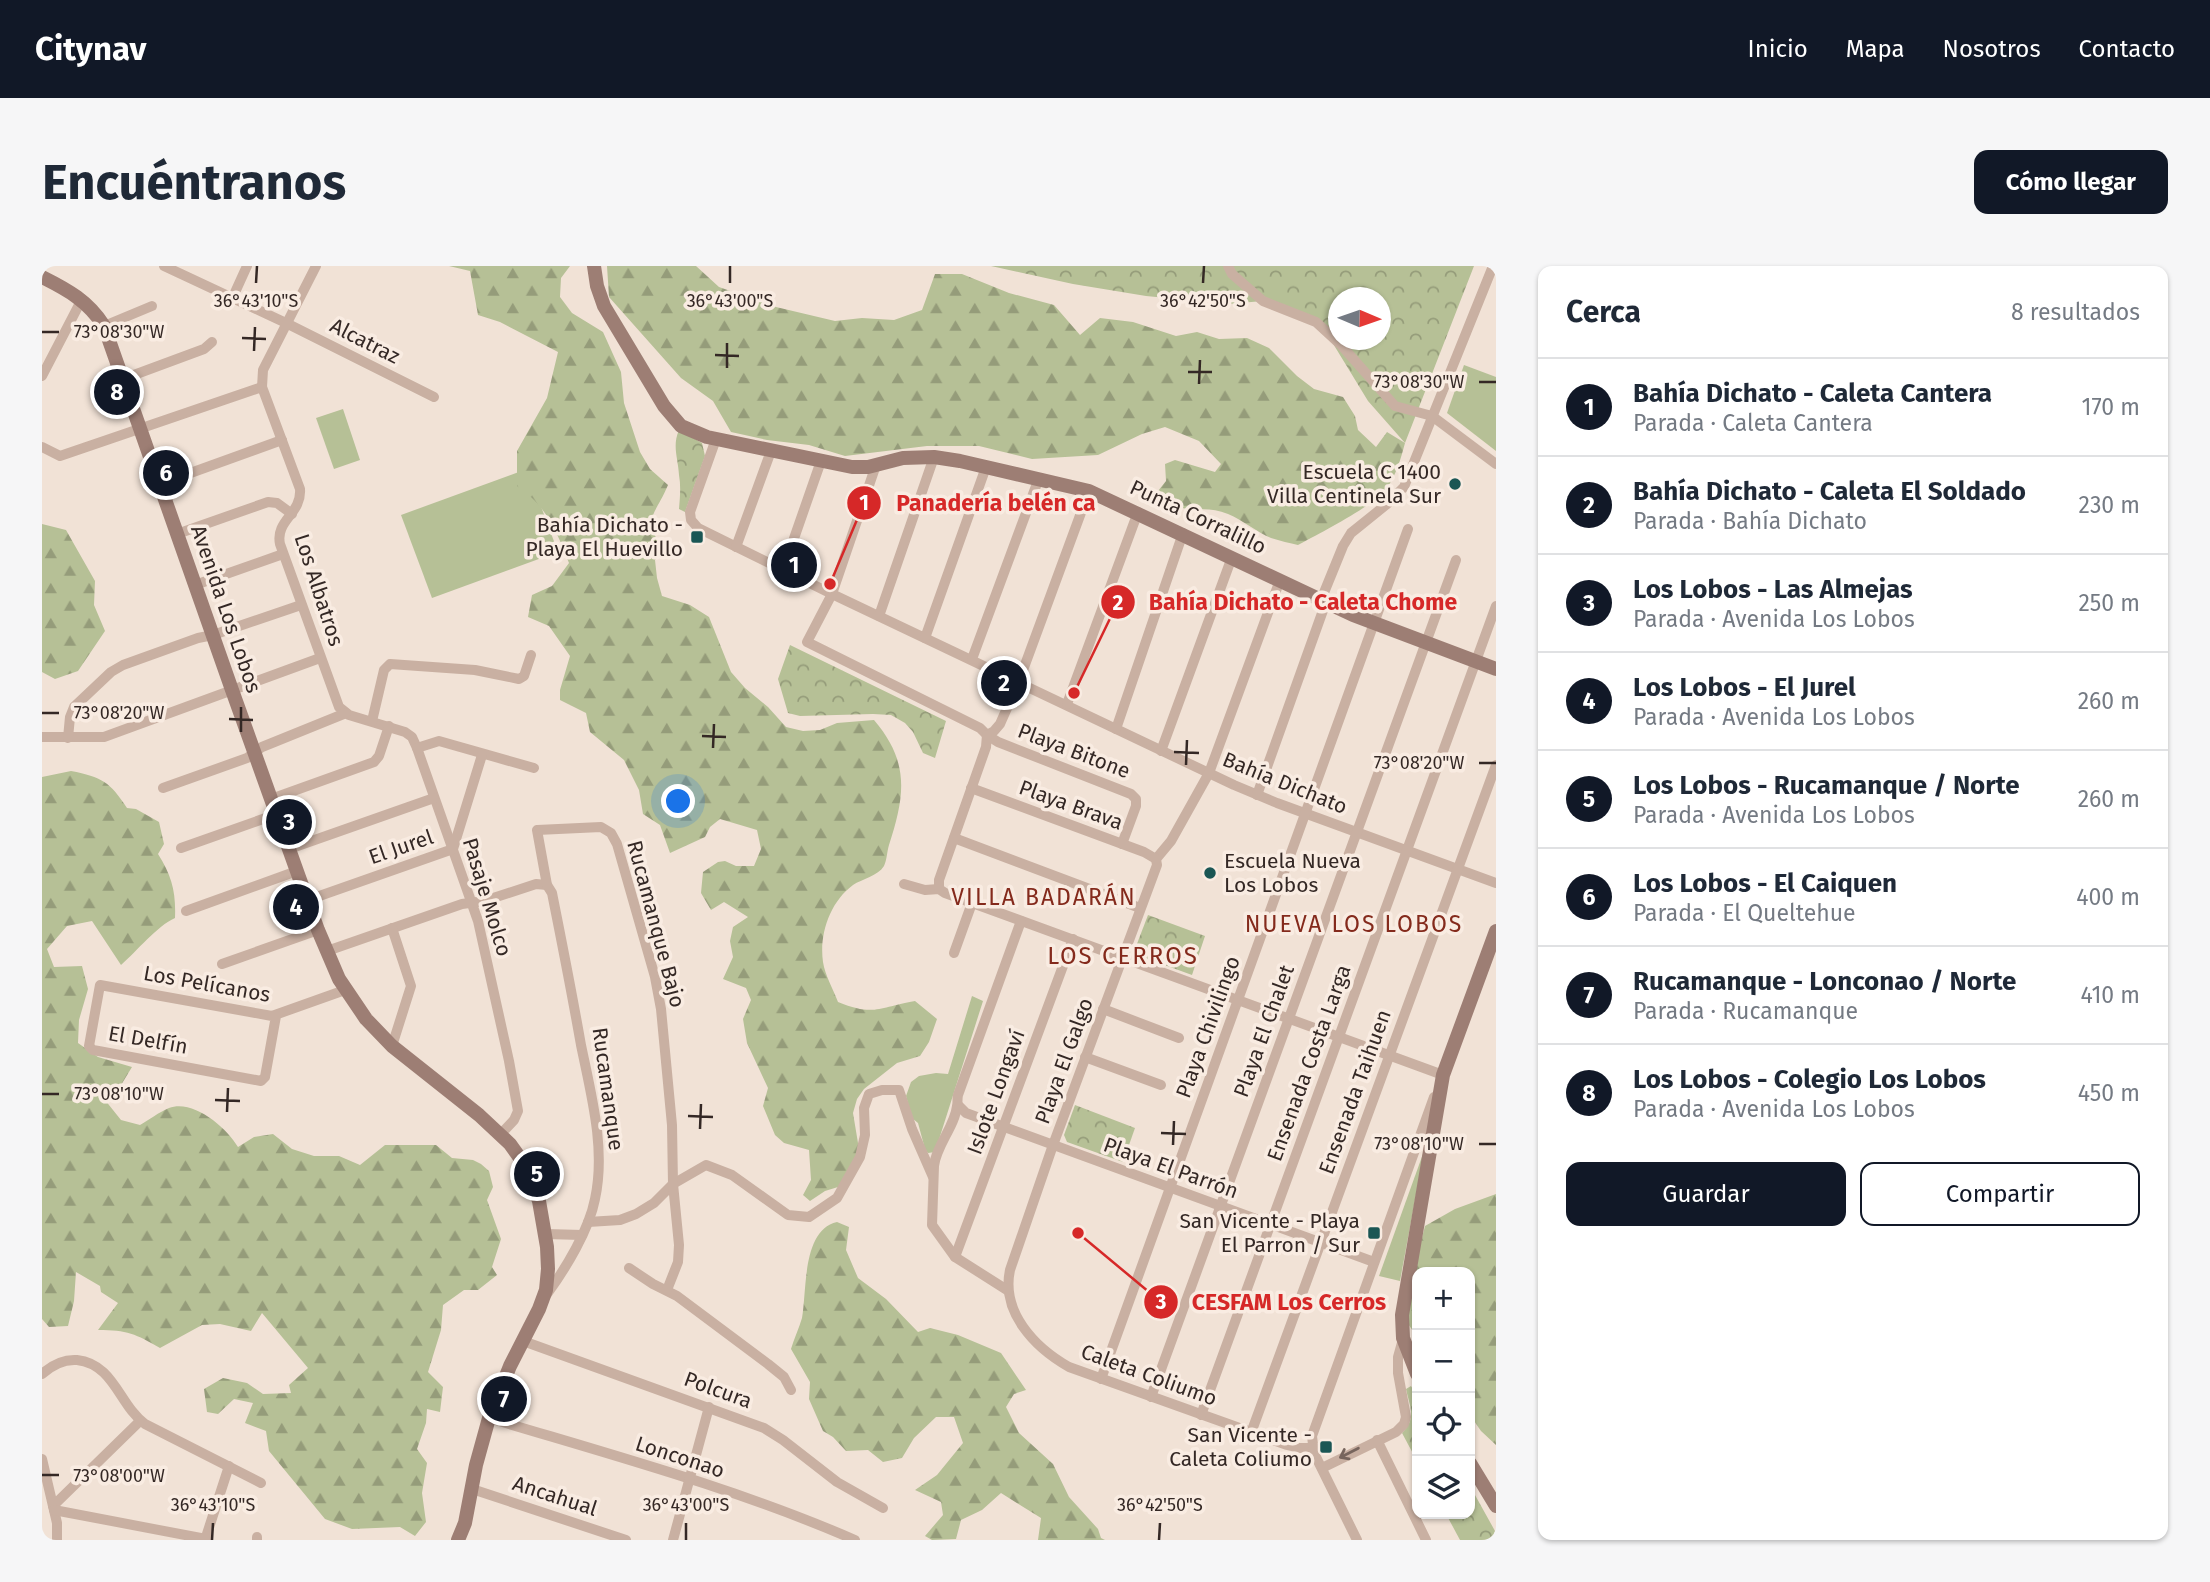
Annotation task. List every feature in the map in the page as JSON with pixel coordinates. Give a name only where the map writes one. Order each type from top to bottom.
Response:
[{"type":"street","name":"Alcatraz","points":[[164,266],[179,269],[232,299],[434,397]]},
{"type":"street","points":[[232,299],[247,266]]},
{"type":"street","points":[[42,447],[60,456],[262,387],[263,370],[316,266]]},
{"type":"street","name":"Punta Corralillo","points":[[594,266],[600,296],[609,317],[669,414],[689,431],[852,467],[876,465],[903,458],[934,457],[1089,491],[1323,601],[1496,669]]},
{"type":"street","points":[[1228,266],[1232,274],[1263,301],[1316,322],[1341,345],[1395,406],[1432,416],[1496,464]]},
{"type":"street","points":[[1257,795],[1343,545],[1351,533],[1404,487],[1493,266]]},
{"type":"street","name":"Avenida Los Lobos","points":[[42,277],[82,299],[104,326],[307,900],[345,990],[366,1019],[391,1046],[500,1135],[518,1154],[530,1177],[539,1201],[546,1234],[548,1269],[543,1300]]},
{"type":"street","points":[[42,376],[82,299]]},
{"type":"street","points":[[104,326],[152,306]]},
{"type":"street","points":[[123,379],[204,349],[212,342]]},
{"type":"street","name":"Los Albatros","points":[[262,387],[300,489],[299,505],[279,533],[283,554],[338,704],[346,713]]},
{"type":"street","name":"Bahía Dichato","points":[[716,439],[690,516],[698,528],[831,594],[1257,795],[1496,883]]},
{"type":"street","points":[[160,484],[282,440]]},
{"type":"street","points":[[736,547],[771,451]]},
{"type":"street","points":[[879,616],[934,457]]},
{"type":"street","points":[[783,570],[821,461]]},
{"type":"street","points":[[831,594],[876,465]]},
{"type":"street","points":[[925,638],[986,467]]},
{"type":"street","points":[[972,659],[1039,478]]},
{"type":"street","points":[[939,888],[939,880],[986,747],[987,735],[1000,724],[1019,681],[1089,491]]},
{"type":"street","points":[[177,534],[268,502],[277,503],[292,514]]},
{"type":"street","points":[[1067,704],[1138,512]]},
{"type":"street","name":"Playa Chivilingo","points":[[1101,1379],[1408,529]]},
{"type":"street","points":[[1116,729],[1184,534]]},
{"type":"street","points":[[195,585],[283,554]]},
{"type":"street","points":[[1161,751],[1232,556]]},
{"type":"street","name":"Playa El Chalet","points":[[1151,1397],[1456,560]]},
{"type":"street","name":"Playa El Galgo","points":[[1007,1290],[1010,1270],[1053,1145],[1157,865],[1156,859],[1171,841],[1209,773],[1280,580]]},
{"type":"street","name":"Playa Bitone","points":[[831,594],[807,642],[980,728],[998,742],[1134,796],[1136,806],[1122,844]]},
{"type":"street","points":[[68,737],[74,707],[111,672],[198,638],[301,605]]},
{"type":"street","name":"Ensenada Costa Larga","points":[[1201,1415],[1496,606]]},
{"type":"street","points":[[372,721],[384,670],[390,664],[475,670],[519,679],[524,676],[531,655]]},
{"type":"street","points":[[42,737],[104,737],[320,657]]},
{"type":"street","points":[[163,788],[247,758],[262,747],[346,713],[409,734],[417,748],[439,741],[534,768]]},
{"type":"street","points":[[271,799],[374,762],[379,756],[389,726]]},
{"type":"street","name":"Pasaje Molco","points":[[417,748],[478,921],[518,1108],[516,1117],[500,1135]]},
{"type":"street","name":"El Jurel","points":[[307,900],[453,849],[482,755]]},
{"type":"street","name":"Ensenada Taihuen","points":[[1251,1433],[1496,765]]},
{"type":"street","name":"Playa Brava","points":[[971,788],[1156,859]]},
{"type":"street","points":[[289,849],[434,798]]},
{"type":"street","points":[[181,848],[277,814]]},
{"type":"street","name":"Rucamanque Bajo","points":[[537,830],[601,827],[611,833],[617,844],[653,969],[661,1009],[671,1111],[673,1184]]},
{"type":"street","name":"Rucamanque","points":[[458,1540],[489,1418],[499,1391],[543,1300],[582,1235],[597,1189],[595,1124],[552,892],[547,885],[537,830]]},
{"type":"street","points":[[954,838],[1140,908]]},
{"type":"street","points":[[187,911],[297,871]]},
{"type":"street","points":[[327,951],[472,902],[484,901],[536,884],[547,885]]},
{"type":"street","points":[[904,884],[925,890],[939,888],[945,893],[1443,1075]]},
{"type":"street","points":[[954,953],[972,903]]},
{"type":"street","points":[[1007,1290],[955,1257],[932,1225],[933,1177],[935,1157],[958,1105],[958,1095],[1021,921]]},
{"type":"street","points":[[391,1046],[411,986],[392,928]]},
{"type":"street","points":[[222,964],[318,930]]},
{"type":"street","points":[[1357,1540],[1312,1448],[1313,1430],[1496,931]]},
{"type":"street","name":"Islote Longaví","points":[[955,1257],[1073,939]]},
{"type":"street","name":"Los Pelícanos","points":[[100,985],[275,1016],[345,990]]},
{"type":"street","name":"El Delfín","points":[[100,985],[89,1044],[91,1049],[263,1080],[275,1016]]},
{"type":"street","points":[[1103,1009],[1179,1038]]},
{"type":"street","points":[[1085,1057],[1161,1085]]},
{"type":"street","points":[[1412,1360],[1404,1338],[1402,1315],[1443,1075]]},
{"type":"street","points":[[587,1222],[620,1220],[636,1214],[654,1203],[673,1184],[706,1165],[732,1175],[788,1215],[809,1217],[837,1198],[860,1157],[865,1135],[864,1108],[869,1094],[882,1090],[898,1090],[933,1177]]},
{"type":"street","name":"Playa El Parrón","points":[[958,1105],[966,1113],[1003,1127],[1374,1262]]},
{"type":"street","points":[[667,1290],[679,1253],[673,1184]]},
{"type":"street","points":[[546,1234],[582,1235]]},
{"type":"street","points":[[629,1268],[667,1290],[780,1374],[791,1390]]},
{"type":"street","name":"Caleta Coliumo","points":[[1007,1290],[1018,1320],[1054,1359],[1069,1367],[1251,1433],[1293,1447],[1312,1448]]},
{"type":"street","points":[[1322,1468],[1399,1430],[1406,1421],[1398,1365],[1404,1338]]},
{"type":"street","name":"Polcura","points":[[523,1341],[709,1407],[774,1434],[818,1469],[883,1508]]},
{"type":"street","points":[[43,1373],[64,1361],[79,1360],[94,1365],[106,1374],[140,1421],[261,1483]]},
{"type":"street","points":[[673,1540],[709,1407]]},
{"type":"street","name":"Lonconao","points":[[489,1418],[689,1479],[855,1540]]},
{"type":"street","points":[[54,1508],[140,1421]]},
{"type":"street","points":[[1377,1440],[1426,1540]]},
{"type":"street","points":[[42,1459],[54,1508],[57,1540]]},
{"type":"street","points":[[54,1508],[206,1539],[229,1466]]},
{"type":"street","points":[[1475,1471],[1496,1506]]},
{"type":"street","name":"Ancahual","points":[[472,1489],[626,1540]]},
{"type":"green space","points":[[449,266],[570,266],[561,278],[560,297],[572,313],[603,332],[621,372],[624,403],[640,452],[650,469],[668,485],[652,517],[653,530],[663,552],[655,560],[662,596],[690,605],[709,617],[731,672],[786,727],[803,731],[820,730],[837,723],[874,720],[894,750],[899,765],[901,795],[885,864],[878,872],[853,885],[832,909],[823,941],[823,962],[838,1002],[869,1010],[915,1001],[937,1019],[929,1042],[920,1056],[897,1063],[864,1089],[857,1099],[853,1113],[861,1161],[838,1187],[825,1191],[810,1201],[803,1195],[811,1180],[809,1150],[784,1143],[775,1135],[763,1106],[768,1088],[747,1043],[743,1019],[751,1000],[746,988],[723,979],[733,957],[730,941],[733,927],[748,917],[724,902],[711,910],[701,893],[703,872],[718,862],[754,866],[761,849],[757,830],[720,819],[710,827],[705,837],[670,853],[660,825],[643,814],[639,790],[624,760],[590,732],[586,713],[560,700],[560,690],[570,656],[549,626],[528,617],[532,595],[552,586],[569,563],[555,530],[543,511],[517,486],[517,451],[547,398],[558,352],[500,322],[478,315],[470,271]]},
{"type":"green space","points":[[607,266],[696,266],[719,287],[776,307],[835,321],[862,318],[894,320],[922,310],[935,274],[962,274],[1009,293],[1054,305],[1080,335],[1100,318],[1133,322],[1176,336],[1197,332],[1219,339],[1247,338],[1269,348],[1314,389],[1343,397],[1355,416],[1358,430],[1376,447],[1387,432],[1405,443],[1393,478],[1379,496],[1298,545],[1271,538],[1228,514],[1208,509],[1181,508],[1166,500],[1158,491],[1166,481],[1165,464],[1175,460],[1215,472],[1221,464],[1199,441],[1165,427],[1142,434],[1098,455],[1032,459],[979,446],[927,446],[845,456],[809,445],[767,440],[731,432],[713,401],[681,378],[609,297]]},
{"type":"green space","points":[[991,266],[1474,266],[1405,443],[1368,401],[1337,350],[1391,350],[1391,287],[1328,287],[1328,335],[1318,319],[1263,301],[1228,304],[1146,296]]},
{"type":"green space","points":[[1464,365],[1496,377],[1496,451],[1447,413]]},
{"type":"green space","points":[[343,409],[360,460],[334,469],[316,418]]},
{"type":"green space","points":[[679,430],[702,443],[705,456],[685,512],[679,509],[680,483],[676,447]]},
{"type":"green space","points":[[527,469],[558,552],[432,598],[401,515]]},
{"type":"green space","points":[[42,524],[66,530],[95,581],[94,605],[105,631],[78,671],[55,679],[42,672]]},
{"type":"green space","points":[[790,645],[946,721],[935,758],[923,753],[913,732],[905,723],[891,715],[800,716],[788,713],[778,679]]},
{"type":"green space","points":[[71,771],[104,782],[127,808],[136,809],[159,822],[164,844],[158,854],[170,877],[174,892],[175,918],[154,933],[121,965],[92,921],[67,926],[47,949],[54,967],[82,966],[88,989],[79,1020],[78,1043],[98,1057],[132,1067],[118,1090],[105,1100],[121,1120],[140,1125],[169,1108],[188,1107],[217,1123],[238,1147],[254,1137],[273,1134],[292,1149],[314,1156],[339,1156],[360,1165],[385,1145],[436,1145],[452,1158],[473,1160],[489,1171],[493,1187],[487,1200],[501,1239],[492,1267],[497,1275],[478,1290],[464,1290],[443,1305],[441,1330],[428,1372],[443,1387],[440,1412],[427,1409],[426,1423],[417,1449],[427,1463],[422,1493],[426,1522],[415,1536],[400,1527],[352,1529],[325,1519],[269,1451],[266,1431],[245,1423],[253,1403],[234,1399],[218,1414],[207,1412],[204,1389],[223,1378],[247,1383],[263,1394],[291,1393],[289,1385],[308,1368],[262,1313],[251,1331],[220,1324],[202,1325],[160,1348],[131,1334],[98,1330],[118,1303],[101,1292],[100,1286],[76,1272],[74,1301],[68,1326],[49,1327],[42,1319],[42,777]]},
{"type":"green space","points":[[1148,915],[1205,936],[1192,975],[1137,955],[1135,949]]},
{"type":"green space","points":[[972,996],[983,1001],[935,1152],[928,1153],[918,1123],[912,1118],[906,1096],[911,1082],[919,1076],[948,1074]]},
{"type":"green space","points":[[1075,1105],[1135,1128],[1123,1162],[1067,1142],[1064,1135]]},
{"type":"green space","points":[[1424,1151],[1400,1281],[1379,1276]]},
{"type":"green space","points":[[1496,1194],[1496,1445],[1475,1422],[1475,1267],[1414,1267],[1425,1226],[1455,1209]]},
{"type":"green space","points":[[837,1222],[849,1227],[846,1250],[858,1278],[886,1299],[918,1332],[930,1328],[958,1335],[1001,1353],[1026,1390],[1014,1394],[1006,1407],[1019,1433],[1053,1464],[1069,1497],[1105,1540],[1038,1540],[1041,1518],[1001,1493],[982,1510],[961,1520],[956,1539],[932,1540],[925,1536],[943,1515],[941,1502],[915,1490],[937,1475],[963,1443],[954,1417],[936,1417],[914,1438],[902,1458],[883,1462],[868,1450],[846,1451],[823,1431],[809,1399],[810,1382],[791,1349],[802,1318],[812,1249],[817,1236],[826,1227]]},
{"type":"green space","points":[[1412,1276],[1412,1330],[1402,1315]]},
{"type":"green space","points":[[1412,1388],[1412,1452],[1402,1433],[1411,1417],[1406,1389]]},
{"type":"green space","points":[[1475,1495],[1495,1531],[1493,1538],[1460,1540],[1449,1519],[1475,1519]]},
{"type":"place","name":"Los Lobos - Colegio Los Lobos","points":[[117,392]]},
{"type":"place","name":"Los Lobos - El Caiquen","points":[[166,473]]},
{"type":"place","name":"Escuela C 1400 Villa Centinela Sur","points":[[1455,484]]},
{"type":"place","name":"Bahía Dichato - Playa El Huevillo","points":[[697,537]]},
{"type":"place","name":"Bahía Dichato - Caleta Cantera","points":[[794,565]]},
{"type":"place","name":"Panadería belén ca","points":[[830,584]]},
{"type":"place","name":"Bahía Dichato - Caleta El Soldado","points":[[1004,683]]},
{"type":"place","name":"Bahía Dichato - Caleta Chome","points":[[1074,693]]},
{"type":"place","name":"Los Lobos - Las Almejas","points":[[289,822]]},
{"type":"place","name":"Escuela Nueva Los Lobos","points":[[1210,873]]},
{"type":"place","name":"Los Lobos - El Jurel","points":[[296,907]]},
{"type":"place","name":"Los Lobos - Rucamanque / Norte","points":[[537,1174]]},
{"type":"place","name":"CESFAM Los Cerros","points":[[1078,1233]]},
{"type":"place","name":"San Vicente - Playa El Parron / Sur","points":[[1374,1233]]},
{"type":"place","name":"Rucamanque - Lonconao / Norte","points":[[504,1399]]},
{"type":"place","name":"San Vicente - Caleta Coliumo","points":[[1326,1447]]},
{"type":"district","name":"VILLA BADARÁN","points":[[1044,897]]},
{"type":"district","name":"NUEVA LOS LOBOS","points":[[1354,924]]},
{"type":"district","name":"LOS CERROS","points":[[1123,956]]}]
